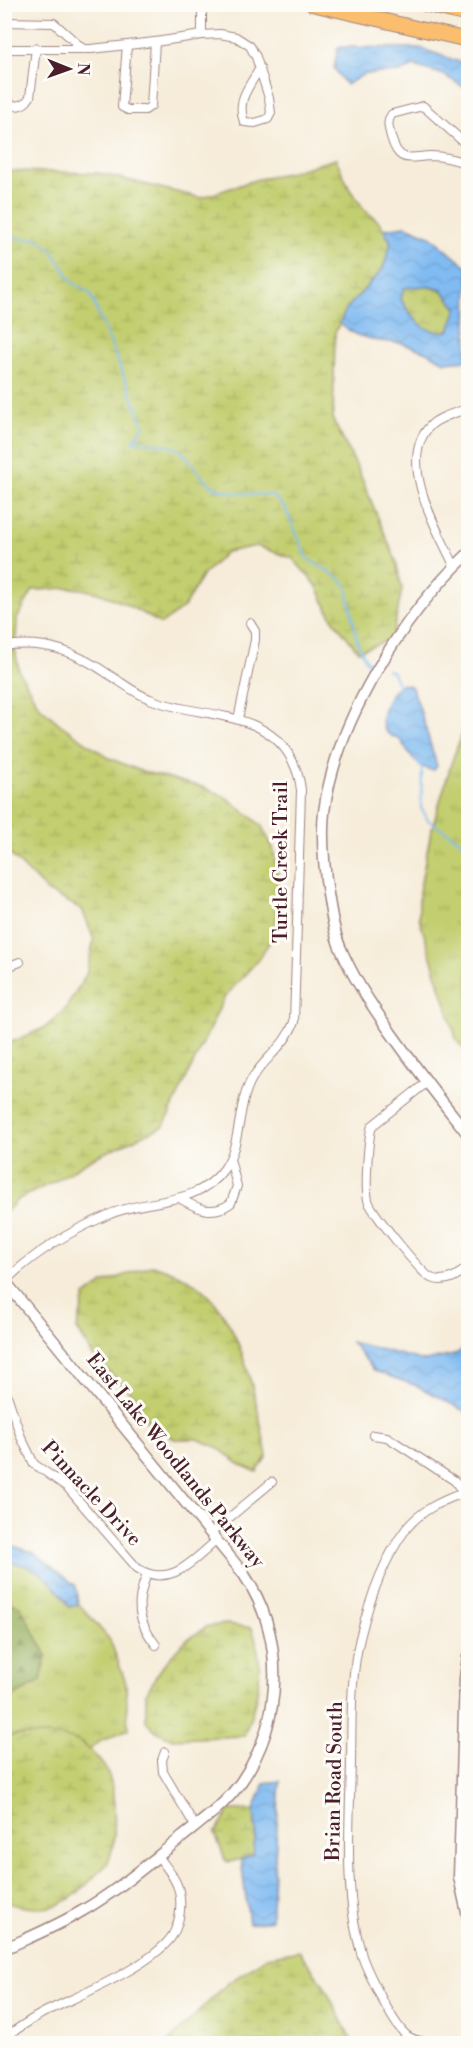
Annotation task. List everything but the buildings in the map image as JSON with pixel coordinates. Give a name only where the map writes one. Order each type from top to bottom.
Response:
[{"type":"main road","points":[[312,4],[468,40]]},
{"type":"main road","points":[[424,4],[468,15]]},
{"type":"street","points":[[202,4],[202,34]]},
{"type":"street","points":[[4,22],[54,23],[83,50]]},
{"type":"street","points":[[4,76],[6,49],[83,50],[202,34],[220,34],[236,37],[250,46],[256,57],[260,69],[269,98],[271,113],[268,119],[255,123],[244,122],[241,100],[260,69]]},
{"type":"street","points":[[127,45],[122,107],[128,110],[145,110],[151,106],[155,42]]},
{"type":"street","points":[[4,102],[21,106],[30,97],[36,48]]},
{"type":"street","points":[[468,146],[423,106],[392,114],[389,118],[388,126],[396,151],[404,157],[433,156],[468,164]]},
{"type":"street","points":[[455,567],[425,505],[418,477],[419,448],[423,435],[432,423],[468,408]]},
{"type":"street","points":[[468,554],[422,602],[355,713],[333,769],[324,813],[322,854],[332,918],[339,944],[357,984],[426,1083],[468,1134]]},
{"type":"street","points":[[238,719],[255,640],[255,631],[250,623]]},
{"type":"street","name":"Turtle Creek Trail","points":[[4,646],[36,644],[59,648],[85,659],[149,699],[172,707],[238,719],[259,727],[278,740],[294,764],[301,790],[294,1022],[288,1036],[253,1078],[230,1159],[225,1168],[213,1181],[182,1198],[132,1206],[109,1214],[60,1239],[5,1281]]},
{"type":"street","points":[[4,968],[20,962]]},
{"type":"street","points":[[426,1083],[372,1126],[369,1137],[368,1200],[373,1211],[419,1267],[431,1278],[447,1280],[459,1275],[468,1267]]},
{"type":"street","name":"Turtle Creek Trail","points":[[182,1198],[201,1209],[212,1211],[231,1203],[237,1186],[230,1159]]},
{"type":"street","name":"East Lake Woodlands Parkway","points":[[4,1949],[83,1911],[217,1809],[232,1793],[257,1756],[268,1724],[274,1685],[274,1650],[263,1611],[250,1583],[5,1281]]},
{"type":"street","name":"Pinnacle Drive","points":[[4,1386],[21,1437],[34,1464],[67,1487],[136,1568],[147,1574]]},
{"type":"street","points":[[373,1436],[387,1437],[455,1481],[463,1493],[468,1514]]},
{"type":"street","points":[[156,1645],[145,1631],[139,1611],[141,1592],[147,1574],[169,1575],[181,1570],[272,1482]]},
{"type":"street","name":"Brian Road South","points":[[463,1493],[430,1508],[407,1528],[393,1551],[374,1593],[360,1640],[353,1687],[350,1881],[362,1956],[395,2021],[407,2035],[417,2041],[468,2041]]},
{"type":"street","points":[[468,1657],[465,1678],[459,1877],[468,1917]]},
{"type":"street","points":[[165,1752],[162,1760],[163,1772],[195,1827]]},
{"type":"street","points":[[4,2038],[42,2014],[136,1965],[159,1949],[172,1936],[181,1907],[179,1889],[158,1856]]},
{"type":"green space","points":[[336,159],[350,190],[364,209],[380,223],[391,242],[383,269],[347,308],[335,333],[333,420],[357,467],[396,561],[402,589],[392,639],[358,651],[332,618],[316,585],[292,558],[256,546],[226,552],[202,576],[184,607],[161,624],[129,606],[95,592],[71,588],[33,590],[17,619],[16,641],[5,642],[5,171],[99,173],[201,198],[255,180]]},
{"type":"green space","points":[[425,286],[442,290],[457,308],[449,331],[432,331],[426,328],[415,320],[401,300],[403,288]]},
{"type":"green space","points":[[15,649],[19,671],[39,706],[61,725],[109,758],[141,771],[203,787],[227,798],[261,825],[273,848],[281,895],[273,937],[257,961],[224,998],[164,1126],[91,1159],[57,1180],[17,1200],[5,1214],[5,1045],[46,1027],[66,1008],[86,975],[94,940],[82,909],[48,892],[5,849],[5,651]]},
{"type":"green space","points":[[468,718],[468,1054],[457,1041],[419,918],[419,892],[431,832],[452,761]]},
{"type":"green space","points":[[153,1265],[187,1279],[206,1293],[221,1311],[234,1333],[258,1409],[267,1456],[257,1472],[239,1464],[217,1447],[197,1439],[175,1439],[150,1428],[135,1397],[93,1356],[77,1329],[85,1296],[103,1283]]},
{"type":"green space","points":[[5,1562],[26,1566],[43,1575],[57,1588],[70,1606],[78,1603],[110,1640],[126,1683],[128,1729],[101,1741],[89,1750],[83,1743],[17,1735],[5,1737],[5,1699],[9,1699],[46,1654],[20,1607],[5,1601]]},
{"type":"green space","points":[[5,1601],[20,1606],[46,1654],[41,1681],[9,1699],[4,1699]]},
{"type":"green space","points":[[228,1624],[252,1628],[259,1655],[256,1696],[244,1736],[172,1739],[156,1731],[146,1721],[146,1694],[160,1669],[186,1640],[208,1626]]},
{"type":"green space","points":[[52,1736],[78,1741],[91,1751],[104,1766],[113,1792],[114,1829],[112,1851],[108,1862],[74,1896],[54,1906],[44,1908],[19,1906],[5,1902],[5,1737]]},
{"type":"green space","points":[[230,1810],[254,1810],[256,1831],[253,1856],[229,1862],[225,1860],[215,1833]]},
{"type":"green space","points":[[299,1951],[323,1984],[353,2043],[167,2043],[227,1984],[267,1957]]},
{"type":"water","points":[[338,47],[420,48],[468,65],[468,90],[444,75],[414,66],[400,72],[364,74],[346,85],[334,68]]},
{"type":"water","points":[[406,226],[430,236],[468,268],[467,360],[445,362],[427,352],[401,343],[379,341],[357,335],[339,324],[347,308],[383,269],[391,242],[383,229]],"holes":[[[425,286],[442,290],[457,308],[449,331],[432,331],[415,320],[401,300],[404,288]]]},
{"type":"water","points":[[401,684],[411,686],[418,703],[437,766],[434,770],[418,763],[399,738],[390,735],[384,729],[382,722],[385,705]]},
{"type":"water","points":[[351,1342],[425,1361],[454,1355],[468,1346],[468,1413],[417,1386],[375,1371]]},
{"type":"water","points":[[5,1543],[34,1553],[76,1586],[78,1605],[70,1607],[50,1581],[35,1570],[16,1563],[5,1562]]},
{"type":"water","points":[[280,1781],[271,1920],[249,1924],[241,1859],[253,1855],[256,1831],[254,1810],[264,1783]]},
{"type":"waterway","points":[[4,228],[14,238],[37,239],[50,248],[73,283],[90,293],[144,426],[133,441],[177,449],[186,456],[204,479],[220,489],[242,494],[272,495],[285,508],[308,559],[346,584],[358,644],[367,662],[374,664]]},
{"type":"waterway","points":[[387,670],[392,671],[400,688]]},
{"type":"waterway","points":[[420,763],[422,771],[421,808],[428,820],[460,840],[468,851]]}]
